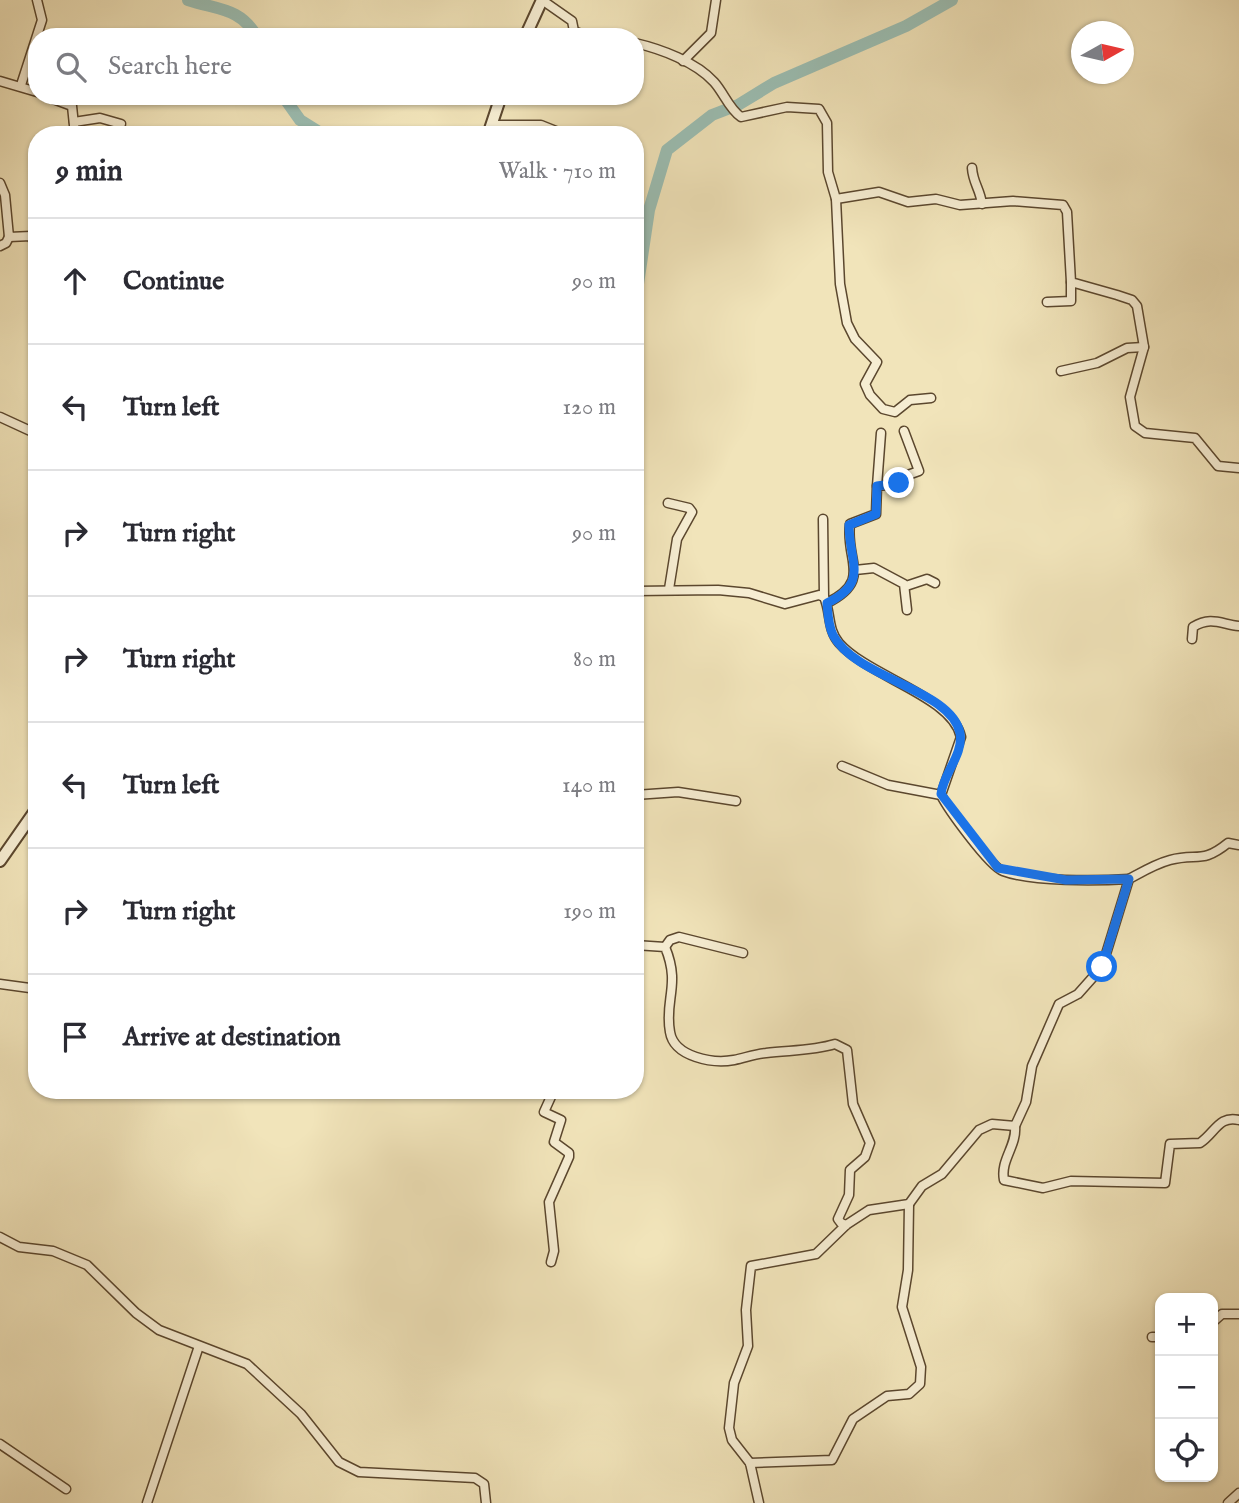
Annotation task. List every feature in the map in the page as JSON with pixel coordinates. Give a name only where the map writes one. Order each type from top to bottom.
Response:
[{"type":"street","points":[[37,0],[42,20],[39,28]]},
{"type":"street","points":[[529,28],[542,0],[572,21],[573,28]]},
{"type":"street","points":[[683,61],[711,33],[716,0]]},
{"type":"street","points":[[644,46],[683,61],[716,84],[735,113],[744,118],[802,106],[823,112],[827,123],[828,172],[836,199],[840,284],[847,323],[855,339],[877,362],[865,381],[867,391],[879,407],[890,412],[898,411],[910,400],[931,398]]},
{"type":"street","points":[[21,85],[28,63]]},
{"type":"street","points":[[0,81],[28,88]]},
{"type":"street","points":[[71,105],[74,126]]},
{"type":"street","points":[[490,126],[498,105]]},
{"type":"street","points":[[74,122],[100,118],[121,124]]},
{"type":"street","points":[[972,168],[973,183],[980,191],[982,204]]},
{"type":"street","points":[[0,183],[5,195],[9,237],[6,243],[0,246]]},
{"type":"street","points":[[836,199],[879,192],[908,202],[936,199],[953,204],[1021,201],[1063,205],[1067,212],[1071,301],[1047,302]]},
{"type":"street","points":[[9,237],[28,236]]},
{"type":"street","points":[[1071,282],[1135,303],[1144,347],[1141,368],[1130,397],[1135,426],[1144,433],[1195,438],[1218,466],[1239,468]]},
{"type":"street","points":[[1061,371],[1097,363],[1127,348],[1144,347]]},
{"type":"street","points":[[0,417],[28,430]]},
{"type":"street","points":[[877,486],[898,484],[905,476],[919,471],[904,431]]},
{"type":"street","points":[[826,600],[849,589],[855,570],[849,525],[876,514],[881,433]]},
{"type":"street","points":[[668,503],[690,508],[692,512],[677,539],[669,589]]},
{"type":"street","points":[[823,519],[826,600],[833,635],[869,669],[940,706],[952,716],[959,729],[959,746],[941,794]]},
{"type":"street","points":[[855,570],[877,569],[906,586],[927,579],[935,583]]},
{"type":"street","points":[[906,586],[907,610]]},
{"type":"street","points":[[644,591],[669,589],[740,592],[785,604],[818,595],[826,600]]},
{"type":"street","points":[[1192,639],[1193,626],[1206,621],[1220,620],[1239,626]]},
{"type":"street","points":[[842,766],[888,785],[941,794],[990,860],[1002,871],[1066,880],[1129,879],[1160,863],[1174,859],[1206,858],[1228,843],[1239,845]]},
{"type":"street","points":[[644,794],[678,792],[736,801]]},
{"type":"street","points":[[0,861],[4,847],[28,821]]},
{"type":"street","points":[[1129,879],[1102,967],[1077,994],[1059,1004],[1032,1066],[1026,1102],[1015,1126],[1015,1139],[1006,1159],[1003,1177],[1007,1182],[1043,1188],[1071,1181],[1165,1183],[1170,1144],[1200,1143],[1221,1121],[1228,1118],[1239,1120]]},
{"type":"street","points":[[743,953],[679,937],[670,940],[666,947],[673,974],[670,1032],[678,1048],[708,1060],[725,1061],[761,1053],[814,1051],[835,1044],[848,1050],[853,1104],[870,1143],[865,1157],[849,1174],[849,1195],[838,1219],[846,1225]]},
{"type":"street","points":[[644,946],[666,947]]},
{"type":"street","points":[[0,984],[28,988]]},
{"type":"street","points":[[550,1099],[544,1112],[561,1120],[554,1142],[567,1152],[569,1157],[549,1202],[554,1251],[551,1262]]},
{"type":"street","points":[[750,1463],[832,1460],[853,1419],[887,1396],[909,1394],[920,1384],[921,1367],[902,1307],[908,1270],[909,1204],[922,1186],[942,1174],[979,1130],[992,1124],[1015,1126]]},
{"type":"street","points":[[759,1503],[750,1463],[732,1440],[729,1428],[734,1383],[748,1346],[749,1269],[759,1262],[816,1254],[846,1225],[873,1209],[909,1204]]},
{"type":"street","points":[[0,1237],[19,1247],[53,1251],[86,1265],[136,1313],[159,1330],[236,1358],[259,1372],[301,1414],[344,1466],[359,1472],[475,1478],[484,1484],[486,1503]]},
{"type":"street","points":[[1218,1318],[1222,1314],[1239,1314]]},
{"type":"street","points":[[147,1503],[199,1346]]},
{"type":"street","points":[[0,1444],[66,1489]]},
{"type":"street","points":[[1228,1503],[1239,1493]]},
{"type":"waterway","points":[[188,0],[227,11],[251,28]]},
{"type":"waterway","points":[[644,244],[649,210],[667,150],[712,115],[738,105],[774,83],[906,26],[952,0]]},
{"type":"waterway","points":[[289,105],[300,120],[310,126]]},
{"type":"route","points":[[899,483],[877,486],[876,514],[849,525],[855,574],[845,593],[827,603],[833,635],[869,669],[940,706],[952,716],[961,737],[941,794],[998,868],[1002,871],[1066,880],[1129,879],[1102,967]]}]
